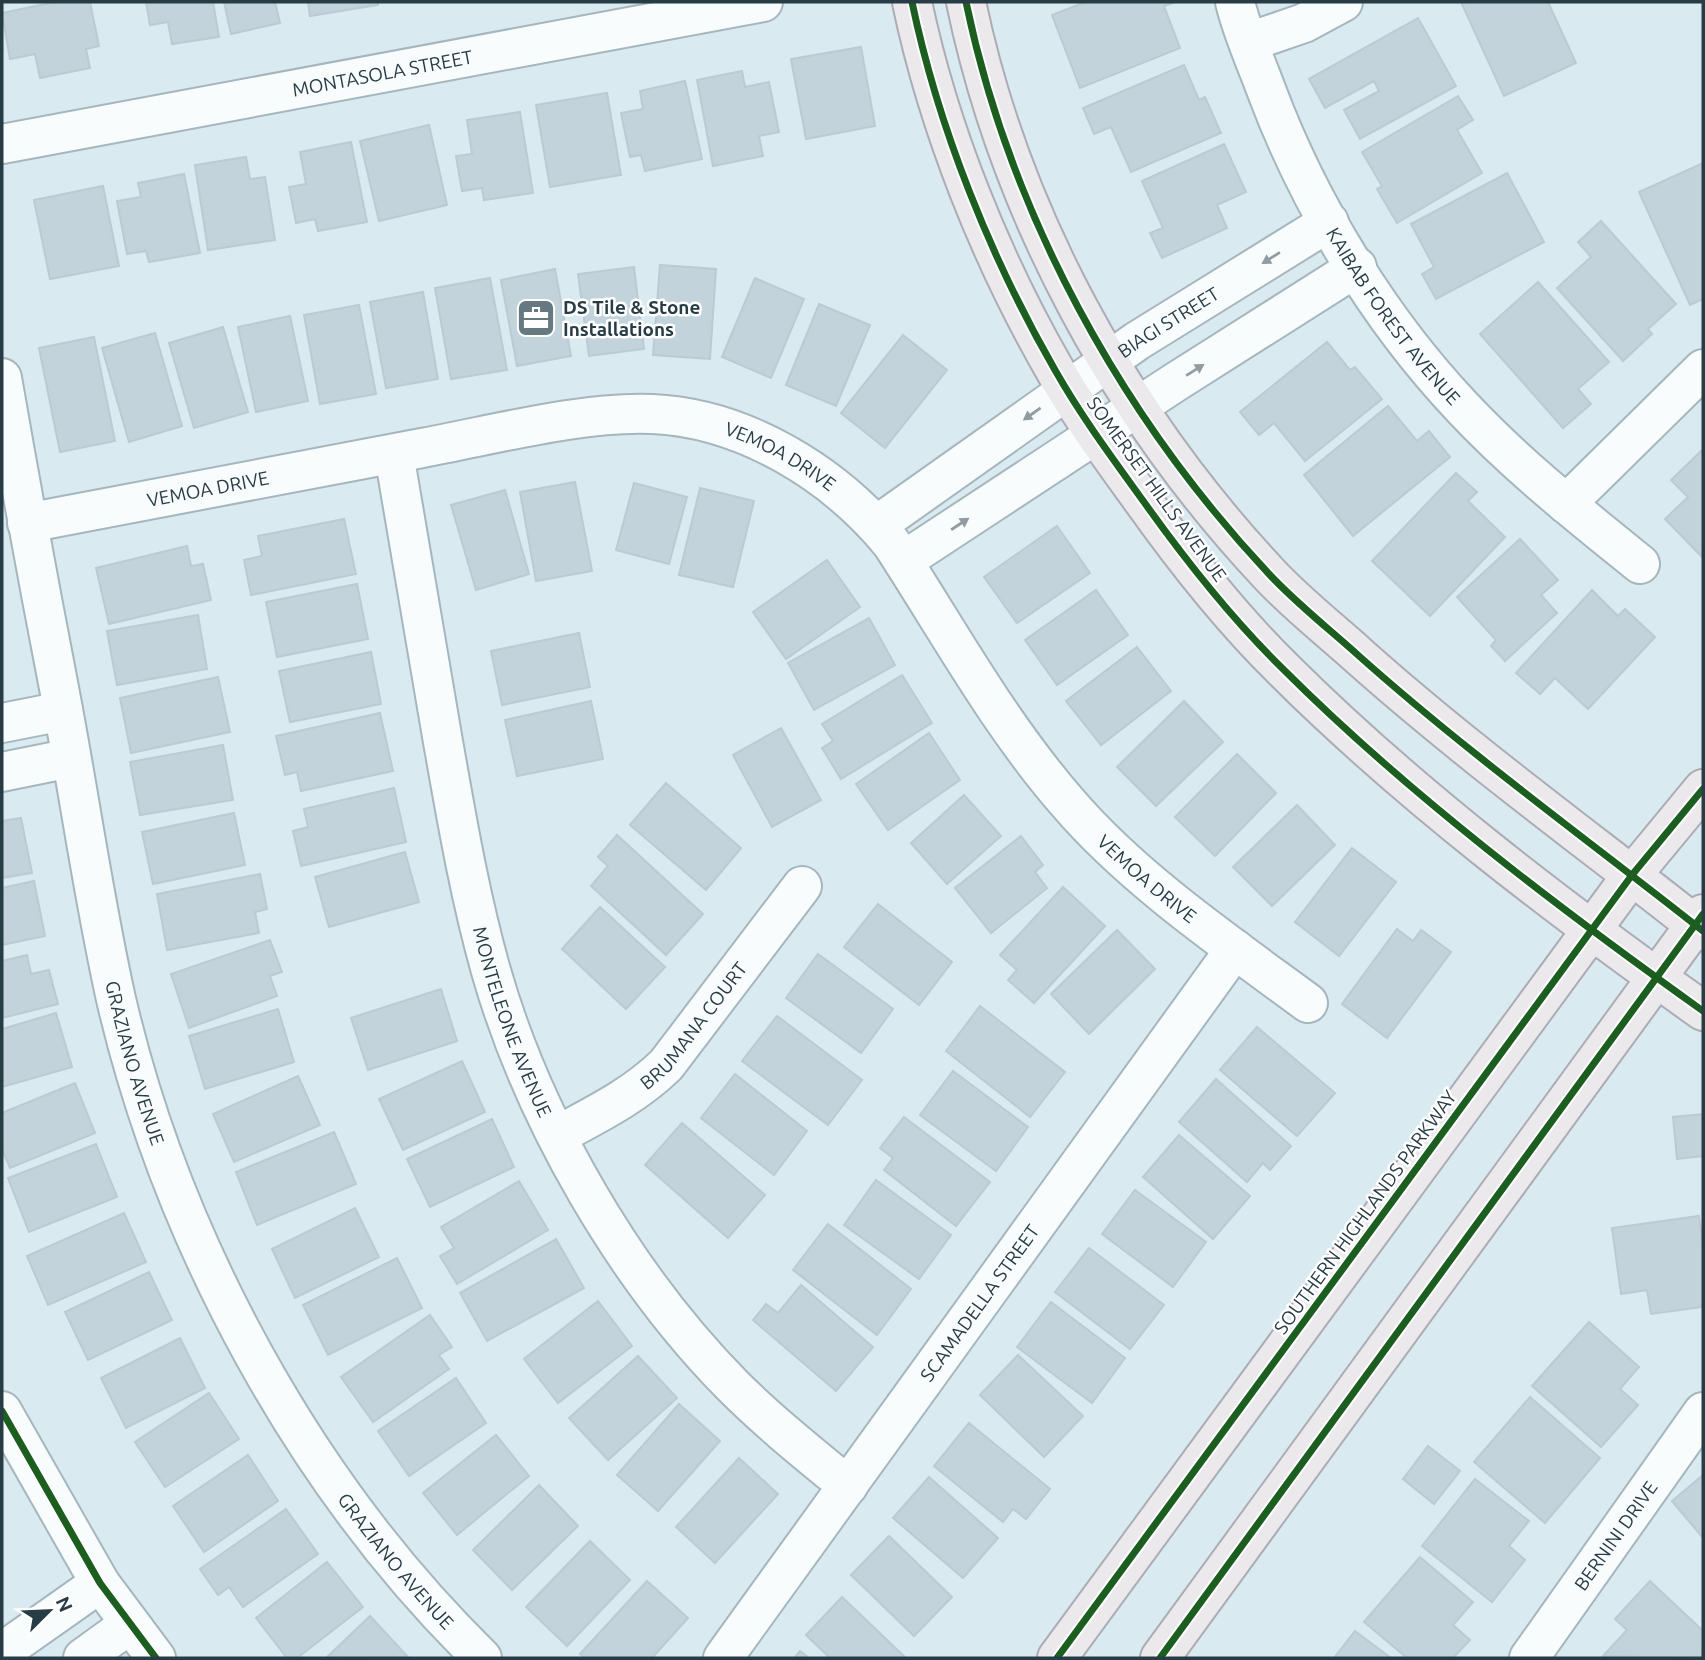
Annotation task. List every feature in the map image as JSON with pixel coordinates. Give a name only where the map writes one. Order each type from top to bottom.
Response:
[{"type":"main road","name":"SOMERSET HILLS AVENUE","points":[[912,2],[921,44],[946,125],[982,219],[1028,318],[1067,390],[1096,435],[1189,565],[1281,668],[1359,741],[1592,929],[1703,1011]]},
{"type":"main road","name":"SOMERSET HILLS AVENUE","points":[[966,2],[978,58],[1007,147],[1045,237],[1109,361],[1138,407],[1206,499],[1270,575],[1418,707],[1632,875],[1701,924]]},
{"type":"main road","name":"SOUTHERN HIGHLANDS PARKWAY","points":[[1058,1658],[1632,875],[1703,789]]},
{"type":"main road","points":[[1160,1658],[1657,978],[1701,924]]},
{"type":"street","name":"MONTASOLA STREET","points":[[2,144],[675,10],[763,2]]},
{"type":"street","name":"KAIBAB FOREST AVENUE","points":[[1235,2],[1297,163],[1357,267],[1425,367],[1507,451],[1640,565]]},
{"type":"street","points":[[1249,42],[1304,23],[1343,2]]},
{"type":"street","name":"BIAGI STREET","points":[[877,525],[1109,361],[1329,222]]},
{"type":"street","points":[[903,561],[1357,267]]},
{"type":"street","points":[[1566,504],[1703,369]]},
{"type":"street","name":"GRAZIANO AVENUE","points":[[2,378],[117,1001],[153,1129],[200,1248],[263,1373],[332,1479],[423,1595],[482,1658]]},
{"type":"street","name":"VEMOA DRIVE","points":[[27,523],[609,416],[653,414],[679,418],[711,424],[758,440],[803,464],[877,525],[1024,749],[1068,804],[1100,838],[1181,908],[1308,1003]]},
{"type":"street","name":"MONTELEONE AVENUE","points":[[394,454],[468,883],[491,973],[523,1060],[558,1135],[596,1204],[681,1328],[733,1386],[848,1486]]},
{"type":"street","points":[[2,723],[63,711]]},
{"type":"street","points":[[2,772],[71,758]]},
{"type":"street","name":"BRUMANA COURT","points":[[558,1135],[621,1102],[645,1086],[666,1065],[716,1003],[802,886]]},
{"type":"street","name":"SCAMADELLA STREET","points":[[723,1658],[1235,949]]},
{"type":"street","points":[[2,1411],[100,1583],[156,1658]]},
{"type":"street","name":"BERNINI DRIVE","points":[[1529,1658],[1703,1412]]},
{"type":"street","points":[[2,1651],[100,1583]]},
{"type":"street","points":[[83,1658],[130,1624]]},
{"type":"building","points":[[55,2],[90,2],[99,46],[86,49],[90,68],[40,78],[35,54],[10,59],[2,13]]},
{"type":"building","points":[[146,2],[213,2],[219,37],[172,44],[168,22],[150,25]]},
{"type":"building","points":[[224,2],[275,2],[280,23],[231,34]]},
{"type":"building","points":[[308,2],[378,2],[378,5],[310,16]]},
{"type":"building","points":[[1085,2],[1176,2],[1164,6],[1180,48],[1080,88],[1052,15]]},
{"type":"building","points":[[1461,2],[1548,2],[1576,63],[1504,96]]},
{"type":"building","points":[[1418,18],[1456,86],[1360,139],[1344,110],[1379,91],[1374,81],[1325,108],[1309,79]]},
{"type":"building","points":[[861,47],[875,126],[806,139],[791,59]]},
{"type":"building","points":[[1184,65],[1199,100],[1205,97],[1221,133],[1131,172],[1111,127],[1094,134],[1083,108]]},
{"type":"building","points":[[742,71],[745,87],[769,82],[779,132],[759,136],[763,156],[713,166],[697,80]]},
{"type":"building","points":[[685,81],[702,159],[645,171],[641,155],[630,157],[621,113],[643,109],[640,91]]},
{"type":"building","points":[[607,93],[621,175],[550,187],[536,105]]},
{"type":"building","points":[[1458,96],[1473,120],[1457,130],[1482,173],[1397,223],[1377,189],[1382,186],[1362,152]]},
{"type":"building","points":[[520,112],[533,193],[484,200],[482,188],[462,191],[456,156],[472,154],[467,120]]},
{"type":"building","points":[[429,125],[447,205],[379,221],[360,141]]},
{"type":"building","points":[[351,142],[367,222],[318,231],[315,219],[296,223],[289,187],[306,184],[300,152]]},
{"type":"building","points":[[1224,144],[1246,192],[1217,205],[1227,228],[1162,258],[1150,233],[1163,228],[1142,181]]},
{"type":"building","points":[[246,157],[250,179],[265,177],[275,240],[208,250],[195,165]]},
{"type":"building","points":[[1703,163],[1703,299],[1690,305],[1639,192]]},
{"type":"building","points":[[1507,173],[1544,242],[1436,299],[1422,274],[1434,267],[1411,224]]},
{"type":"building","points":[[184,174],[200,253],[149,262],[146,251],[127,254],[117,201],[141,197],[138,183]]},
{"type":"building","points":[[103,186],[119,266],[50,279],[34,200]]},
{"type":"building","points":[[1601,221],[1676,304],[1648,329],[1652,334],[1623,361],[1557,288],[1591,257],[1578,242]]},
{"type":"building","points":[[660,265],[716,269],[710,359],[653,355]]},
{"type":"building","points":[[634,267],[644,349],[589,356],[578,274]]},
{"type":"building","name":"DS Tile & Stone Installations","points":[[555,269],[571,356],[517,366],[501,280]]},
{"type":"building","points":[[490,278],[507,370],[451,379],[435,288]]},
{"type":"building","points":[[755,278],[804,299],[771,378],[722,357]]},
{"type":"building","points":[[1538,282],[1609,362],[1578,389],[1591,404],[1563,428],[1480,334]]},
{"type":"building","points":[[423,292],[438,379],[386,388],[370,302]]},
{"type":"building","points":[[819,304],[870,325],[836,406],[786,385]]},
{"type":"building","points":[[359,305],[376,394],[320,404],[304,315]]},
{"type":"building","points":[[290,316],[308,401],[256,412],[238,327]]},
{"type":"building","points":[[223,327],[248,412],[194,428],[169,343]]},
{"type":"building","points":[[155,333],[182,426],[129,442],[102,348]]},
{"type":"building","points":[[903,335],[947,370],[885,448],[841,413]]},
{"type":"building","points":[[94,337],[115,441],[60,452],[39,348]]},
{"type":"building","points":[[1327,342],[1350,370],[1355,367],[1382,399],[1305,461],[1274,423],[1259,435],[1240,412]]},
{"type":"building","points":[[1388,406],[1417,441],[1429,431],[1450,457],[1353,536],[1304,475]]},
{"type":"building","points":[[1703,449],[1703,558],[1665,519],[1688,497],[1671,480]]},
{"type":"building","points":[[1456,473],[1477,492],[1468,501],[1505,537],[1430,616],[1372,561]]},
{"type":"building","points":[[575,482],[592,571],[536,581],[520,492]]},
{"type":"building","points":[[634,483],[687,497],[669,564],[616,550]]},
{"type":"building","points":[[700,488],[754,501],[733,587],[679,575]]},
{"type":"building","points":[[505,490],[529,574],[476,590],[451,505]]},
{"type":"building","points":[[344,519],[356,574],[251,595],[244,560],[262,556],[258,536]]},
{"type":"building","points":[[1057,526],[1090,573],[1017,623],[984,577]]},
{"type":"building","points":[[1520,539],[1558,580],[1541,595],[1557,613],[1505,661],[1491,646],[1496,640],[1457,597]]},
{"type":"building","points":[[187,546],[191,566],[203,564],[211,600],[109,624],[96,568]]},
{"type":"building","points":[[827,560],[860,607],[786,659],[753,612]]},
{"type":"building","points":[[357,584],[368,639],[277,657],[266,602]]},
{"type":"building","points":[[1096,590],[1128,635],[1057,685],[1025,640]]},
{"type":"building","points":[[1592,590],[1618,616],[1625,609],[1655,637],[1588,709],[1555,678],[1540,694],[1516,673]]},
{"type":"building","points":[[198,615],[207,669],[117,685],[107,631]]},
{"type":"building","points":[[869,618],[895,665],[814,710],[788,663]]},
{"type":"building","points":[[579,633],[590,687],[502,705],[491,651]]},
{"type":"building","points":[[1137,647],[1171,691],[1101,745],[1066,701]]},
{"type":"building","points":[[371,652],[381,704],[290,722],[279,671]]},
{"type":"building","points":[[902,675],[932,723],[841,779],[822,748],[833,741],[822,724]]},
{"type":"building","points":[[218,677],[230,732],[131,753],[120,698]]},
{"type":"building","points":[[591,701],[603,759],[517,776],[505,720]]},
{"type":"building","points":[[1184,701],[1223,742],[1156,806],[1117,767]]},
{"type":"building","points":[[380,713],[393,771],[301,791],[297,772],[285,775],[276,736]]},
{"type":"building","points":[[781,728],[821,800],[772,827],[733,755]]},
{"type":"building","points":[[929,733],[960,780],[888,830],[856,784]]},
{"type":"building","points":[[223,745],[233,800],[140,815],[130,762]]},
{"type":"building","points":[[1237,754],[1276,793],[1215,856],[1175,817]]},
{"type":"building","points":[[666,783],[741,848],[706,890],[630,825]]},
{"type":"building","points":[[394,788],[406,842],[301,866],[293,831],[308,827],[304,809]]},
{"type":"building","points":[[964,795],[1001,836],[947,884],[911,843]]},
{"type":"building","points":[[1297,805],[1335,845],[1272,906],[1233,867]]},
{"type":"building","points":[[234,813],[245,865],[153,884],[142,832]]},
{"type":"building","points":[[21,818],[32,873],[2,878],[2,821]]},
{"type":"building","points":[[617,835],[703,914],[666,955],[591,886],[608,866],[598,857]]},
{"type":"building","points":[[1021,836],[1043,865],[1035,872],[1047,888],[991,933],[955,888]]},
{"type":"building","points":[[1352,848],[1396,882],[1339,956],[1295,922]]},
{"type":"building","points":[[405,852],[419,902],[329,927],[315,877]]},
{"type":"building","points":[[260,874],[267,909],[255,912],[259,933],[167,950],[157,894]]},
{"type":"building","points":[[34,881],[45,936],[2,945],[2,888]]},
{"type":"building","points":[[1063,887],[1105,926],[1034,1003],[1008,980],[1017,970],[1000,955]]},
{"type":"building","points":[[878,904],[952,962],[919,1005],[844,947]]},
{"type":"building","points":[[600,907],[665,967],[626,1009],[562,949]]},
{"type":"building","points":[[1397,929],[1413,941],[1421,930],[1451,952],[1387,1038],[1342,1004]]},
{"type":"building","points":[[1117,930],[1155,969],[1089,1034],[1051,994]]},
{"type":"building","points":[[270,940],[282,972],[270,976],[277,996],[189,1028],[171,974]]},
{"type":"building","points":[[818,954],[893,1009],[861,1053],[786,998]]},
{"type":"building","points":[[27,955],[31,974],[49,970],[58,1004],[2,1018],[2,961]]},
{"type":"building","points":[[441,989],[457,1041],[368,1070],[351,1018]]},
{"type":"building","points":[[980,1006],[1065,1072],[1030,1117],[946,1051]]},
{"type":"building","points":[[278,1009],[294,1062],[205,1089],[189,1036]]},
{"type":"building","points":[[56,1013],[72,1067],[2,1087],[2,1029]]},
{"type":"building","points":[[777,1016],[862,1080],[828,1125],[742,1061]]},
{"type":"building","points":[[1257,1027],[1335,1093],[1297,1136],[1220,1070]]},
{"type":"building","points":[[462,1061],[485,1112],[403,1150],[379,1099]]},
{"type":"building","points":[[953,1071],[1028,1127],[996,1171],[920,1115]]},
{"type":"building","points":[[735,1074],[807,1131],[774,1175],[701,1118]]},
{"type":"building","points":[[298,1076],[320,1125],[234,1162],[213,1114]]},
{"type":"building","points":[[1216,1079],[1291,1146],[1270,1170],[1263,1163],[1247,1182],[1179,1122]]},
{"type":"building","points":[[75,1083],[95,1133],[10,1168],[2,1149],[2,1113]]},
{"type":"building","points":[[1703,1114],[1703,1156],[1677,1159],[1673,1117]]},
{"type":"building","points":[[904,1117],[990,1182],[956,1226],[884,1170],[893,1158],[880,1148]]},
{"type":"building","points":[[492,1119],[514,1167],[430,1207],[407,1159]]},
{"type":"building","points":[[682,1123],[765,1195],[728,1238],[645,1165]]},
{"type":"building","points":[[334,1132],[356,1184],[257,1225],[236,1172]]},
{"type":"building","points":[[1179,1135],[1250,1196],[1213,1239],[1143,1177]]},
{"type":"building","points":[[96,1144],[117,1197],[29,1232],[8,1178]]},
{"type":"building","points":[[876,1180],[951,1235],[919,1279],[844,1225]]},
{"type":"building","points":[[519,1181],[548,1230],[457,1284],[440,1256],[454,1248],[441,1227]]},
{"type":"building","points":[[1135,1190],[1206,1242],[1173,1287],[1102,1234]]},
{"type":"building","points":[[355,1208],[379,1257],[295,1298],[272,1249]]},
{"type":"building","points":[[124,1213],[146,1262],[48,1305],[27,1256]]},
{"type":"building","points":[[1699,1216],[1703,1245],[1703,1307],[1651,1314],[1647,1290],[1621,1294],[1612,1228]]},
{"type":"building","points":[[828,1224],[911,1289],[877,1335],[793,1270]]},
{"type":"building","points":[[556,1239],[584,1288],[487,1341],[460,1293]]},
{"type":"building","points":[[1089,1248],[1164,1305],[1130,1349],[1055,1292]]},
{"type":"building","points":[[397,1258],[422,1308],[328,1355],[303,1305]]},
{"type":"building","points":[[149,1272],[172,1320],[88,1360],[65,1312]]},
{"type":"building","points":[[801,1285],[873,1347],[836,1391],[753,1320],[766,1304],[778,1313]]},
{"type":"building","points":[[598,1301],[632,1346],[558,1403],[524,1359]]},
{"type":"building","points":[[1051,1302],[1125,1358],[1092,1403],[1017,1347]]},
{"type":"building","points":[[430,1315],[452,1347],[439,1355],[449,1369],[373,1422],[341,1377]]},
{"type":"building","points":[[1589,1322],[1639,1367],[1620,1389],[1638,1405],[1601,1447],[1532,1386]]},
{"type":"building","points":[[180,1338],[205,1388],[126,1428],[101,1378]]},
{"type":"building","points":[[1018,1355],[1083,1416],[1044,1457],[980,1395]]},
{"type":"building","points":[[638,1356],[677,1398],[608,1460],[569,1418]]},
{"type":"building","points":[[456,1378],[486,1423],[409,1476],[378,1431]]},
{"type":"building","points":[[209,1393],[239,1439],[165,1487],[135,1442]]},
{"type":"building","points":[[1530,1397],[1600,1458],[1545,1523],[1474,1462]]},
{"type":"building","points":[[679,1404],[720,1441],[658,1511],[617,1475]]},
{"type":"building","points":[[969,1423],[1050,1489],[1026,1519],[1013,1509],[1003,1522],[934,1466]]},
{"type":"building","points":[[496,1435],[529,1476],[457,1535],[423,1493]]},
{"type":"building","points":[[1428,1446],[1460,1471],[1434,1504],[1403,1479]]},
{"type":"building","points":[[248,1455],[278,1501],[204,1552],[173,1506]]},
{"type":"building","points":[[739,1458],[778,1494],[715,1563],[676,1527]]},
{"type":"building","points":[[1703,1475],[1703,1538],[1672,1501]]},
{"type":"building","points":[[929,1477],[998,1538],[963,1578],[893,1518]]},
{"type":"building","points":[[1475,1479],[1529,1521],[1509,1546],[1525,1560],[1492,1602],[1422,1546]]},
{"type":"building","points":[[539,1485],[578,1526],[512,1590],[473,1550]]},
{"type":"building","points":[[286,1509],[318,1554],[243,1607],[229,1587],[218,1595],[200,1569]]},
{"type":"building","points":[[889,1536],[952,1597],[914,1636],[851,1575]]},
{"type":"building","points":[[590,1541],[630,1580],[567,1646],[526,1607]]},
{"type":"building","points":[[1420,1557],[1473,1602],[1453,1625],[1470,1640],[1453,1658],[1407,1658],[1364,1622]]},
{"type":"building","points":[[327,1562],[363,1607],[297,1658],[287,1658],[256,1618]]},
{"type":"building","points":[[647,1581],[688,1618],[652,1658],[585,1658],[580,1654]]},
{"type":"building","points":[[1650,1581],[1703,1631],[1702,1658],[1603,1656],[1627,1630],[1615,1619]]},
{"type":"building","points":[[842,1597],[906,1658],[830,1658],[806,1635]]},
{"type":"building","points":[[370,1616],[408,1657],[326,1658]]},
{"type":"building","points":[[1355,1631],[1391,1658],[1334,1658]]},
{"type":"building","points":[[800,1651],[809,1658],[794,1658]]},
{"type":"cycle path","points":[[912,2],[936,97],[952,144],[988,238],[1009,283],[1076,404],[1193,567],[1264,650],[1381,760],[1540,891],[1703,1011]]},
{"type":"cycle path","points":[[966,2],[986,81],[1011,159],[1042,234],[1078,308],[1165,448],[1215,513],[1290,595],[1401,692],[1486,762],[1703,931]]},
{"type":"cycle path","points":[[1057,1658],[1632,875],[1703,789]]},
{"type":"cycle path","points":[[1160,1658],[1703,914]]},
{"type":"cycle path","points":[[2,1411],[100,1583],[156,1658]]},
{"type":"place","name":"DS Tile & Stone Installations","points":[[536,318]]}]
